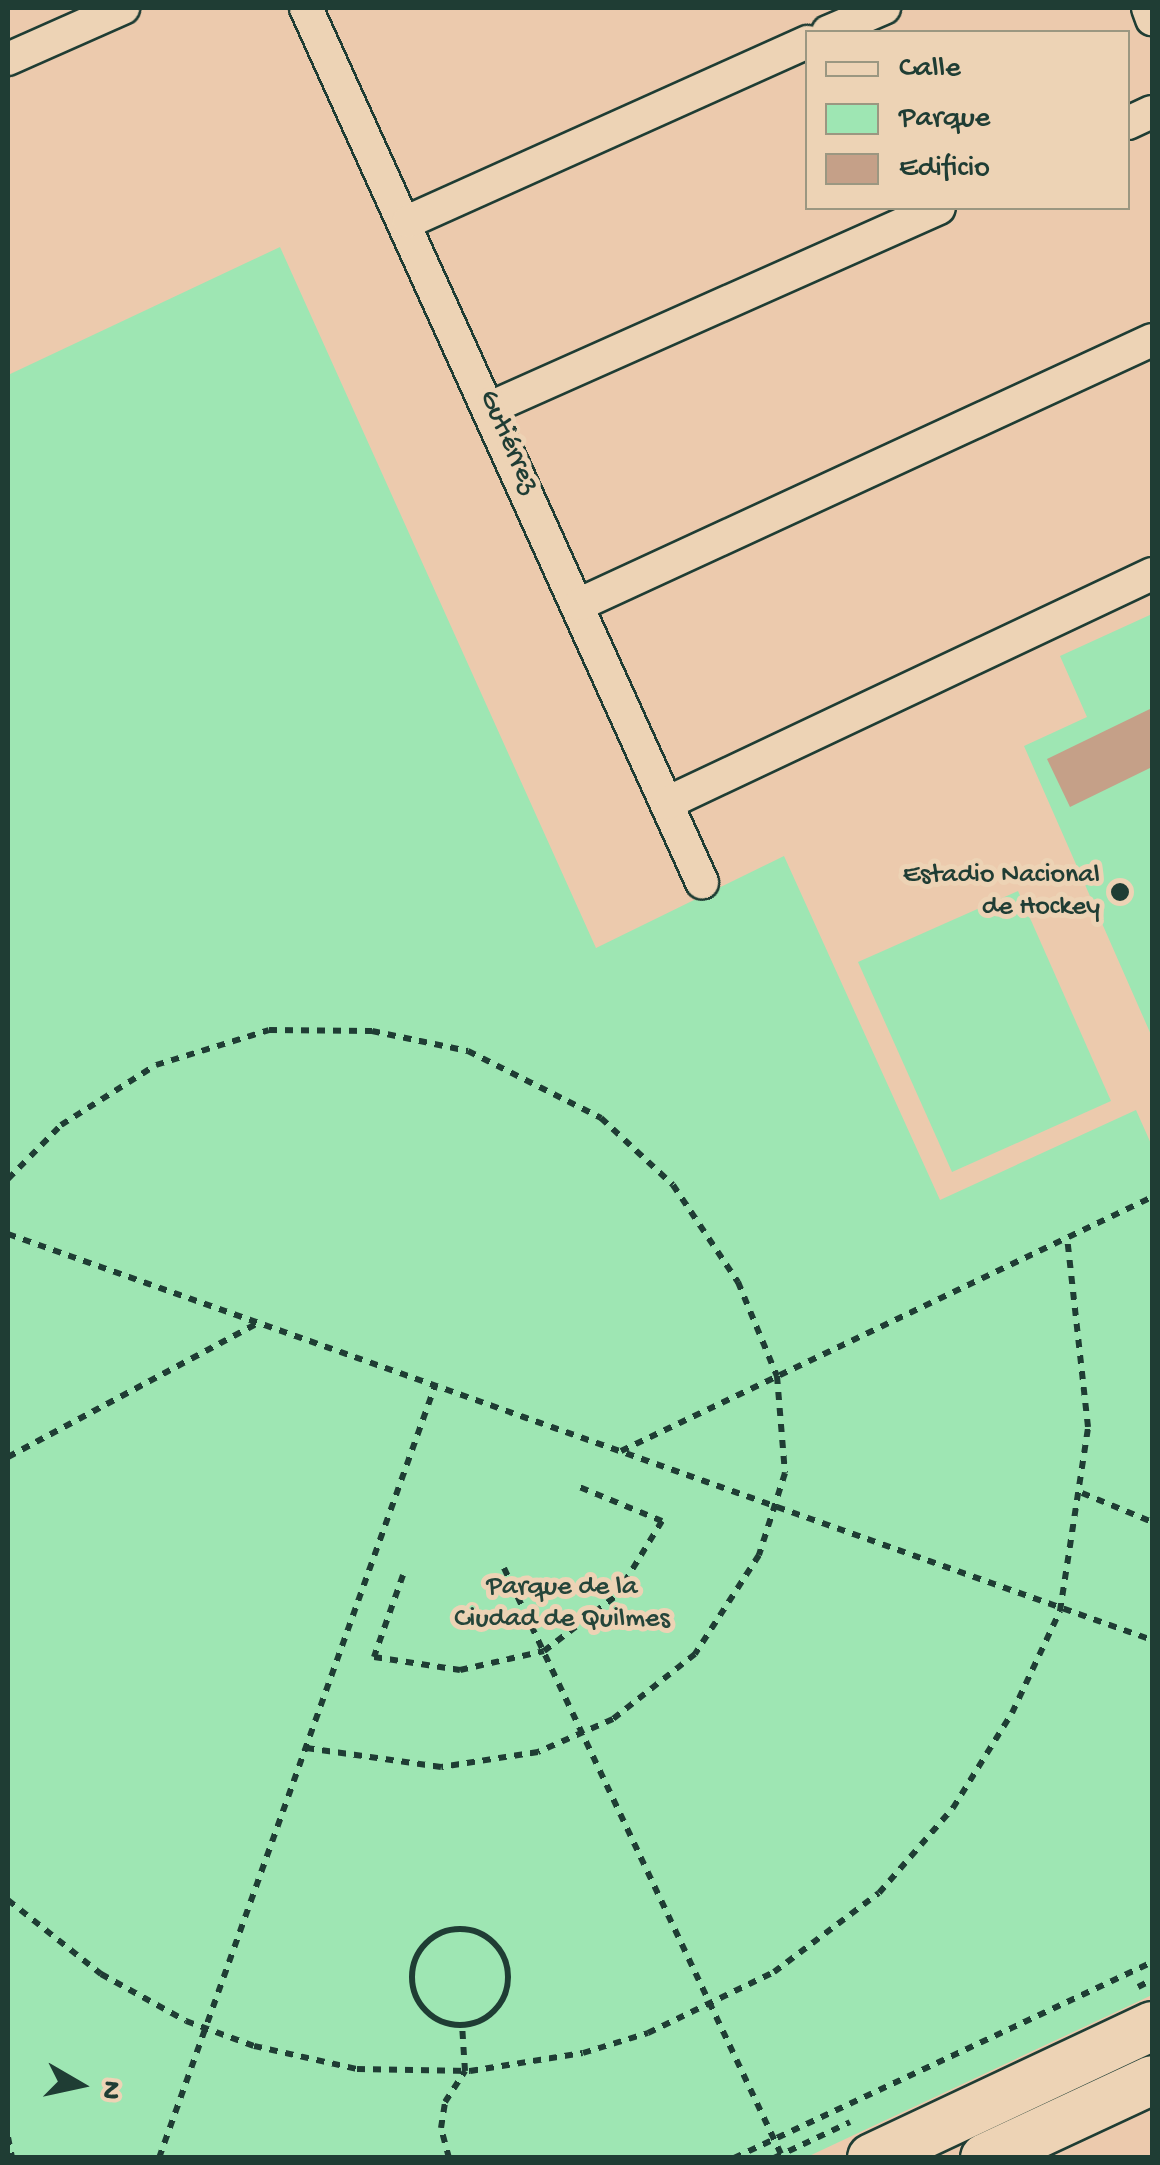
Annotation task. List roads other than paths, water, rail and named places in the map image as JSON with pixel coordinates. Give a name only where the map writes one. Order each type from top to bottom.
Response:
[{"type":"main road","points":[[872,2158],[1152,2026]]},
{"type":"main road","points":[[985,2158],[1152,2080]]},
{"type":"street","points":[[8,59],[122,8]]},
{"type":"street","name":"Gutiérrez","points":[[306,8],[388,198],[409,221],[702,882]]},
{"type":"street","points":[[833,30],[884,8]]},
{"type":"street","points":[[1148,8],[1152,19]]},
{"type":"street","points":[[409,221],[805,43]]},
{"type":"street","points":[[492,407],[935,210]]},
{"type":"street","points":[[580,604],[1152,340]]},
{"type":"street","points":[[668,802],[1152,574]]},
{"type":"place","name":"Estadio Nacional de Hockey","points":[[1120,892]]},
{"type":"park label","name":"Parque de la Ciudad de Quilmes","points":[[562,1604]]}]
